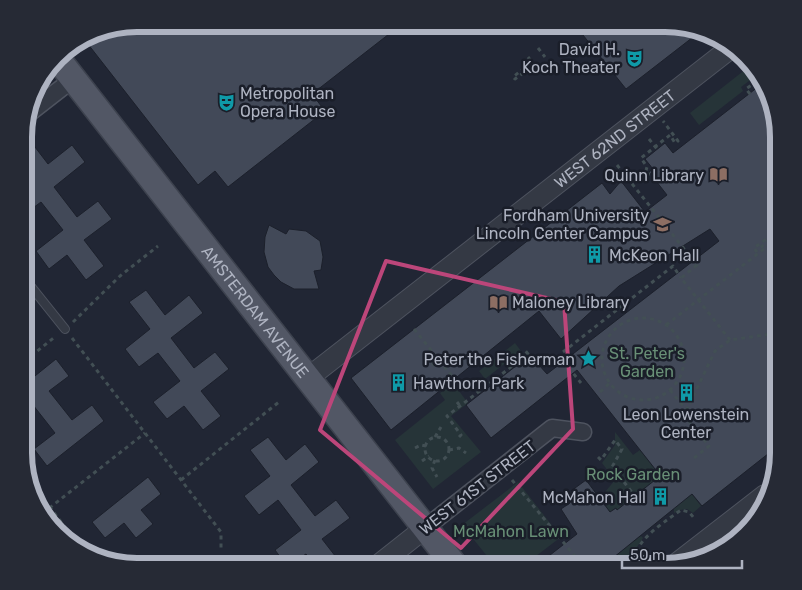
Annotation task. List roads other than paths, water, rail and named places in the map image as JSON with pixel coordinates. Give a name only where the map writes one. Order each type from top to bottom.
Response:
[{"type":"main road","name":"AMSTERDAM AVENUE","points":[[62,65],[448,558]]},
{"type":"street","name":"WEST 62ND STREET","points":[[308,378],[725,52]]},
{"type":"street","points":[[37,107],[73,79]]},
{"type":"street","name":"WEST 61ST STREET","points":[[388,557],[552,428],[583,432]]},
{"type":"street","points":[[687,555],[758,499]]},
{"type":"lane","points":[[32,288],[65,329]]},
{"type":"place","name":"David H. Koch Theater","points":[[634,58]]},
{"type":"place","name":"Metropolitan Opera House","points":[[226,102]]},
{"type":"place","name":"Quinn Library","points":[[718,175]]},
{"type":"place","name":"Fordham University Lincoln Center Campus","points":[[663,224]]},
{"type":"place","name":"McKeon Hall","points":[[595,255]]},
{"type":"place","name":"Maloney Library","points":[[498,302]]},
{"type":"place","name":"Peter the Fisherman","points":[[589,359]]},
{"type":"place","name":"Hawthorn Park","points":[[399,383]]},
{"type":"place","name":"Leon Lowenstein Center","points":[[686,393]]},
{"type":"place","name":"McMahon Hall","points":[[660,497]]},
{"type":"park label","name":"St. Peter's Garden","points":[[647,362]]},
{"type":"park label","name":"Rock Garden","points":[[633,474]]},
{"type":"park label","name":"McMahon Lawn","points":[[511,531]]}]
